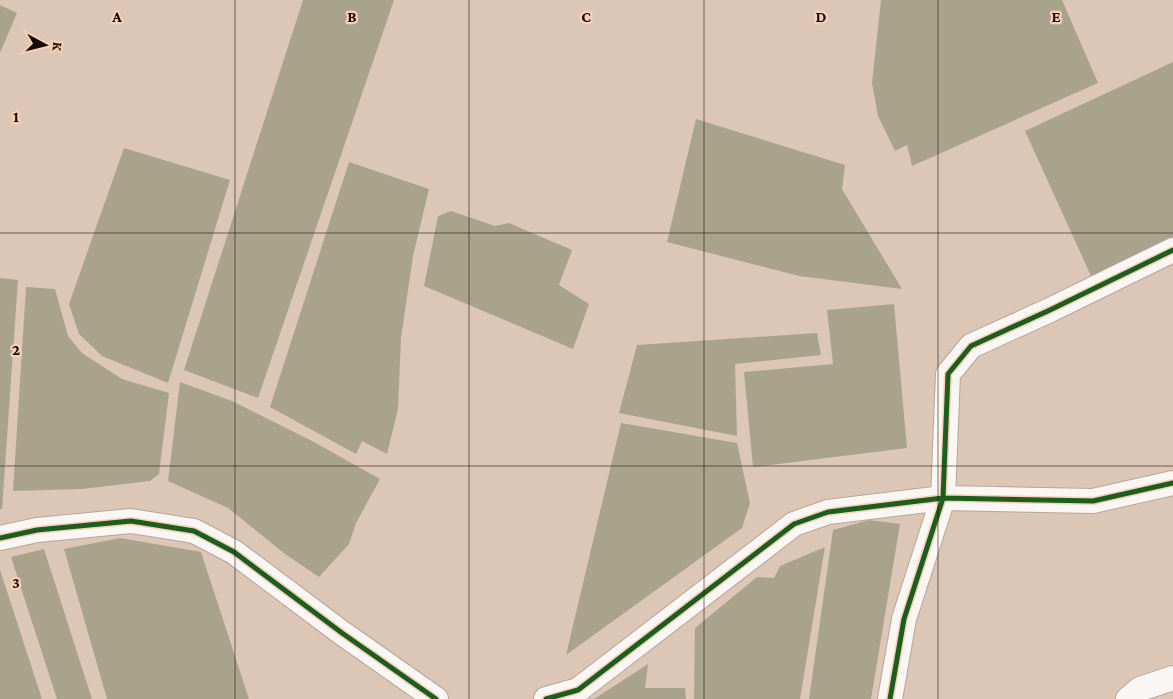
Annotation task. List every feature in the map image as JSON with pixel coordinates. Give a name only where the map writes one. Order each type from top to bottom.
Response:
[{"type":"street","points":[[890,699],[904,619],[944,498],[948,374],[971,346],[1173,250]]},
{"type":"street","points":[[546,699],[578,690],[794,524],[828,512],[944,498],[1093,501],[1173,483]]},
{"type":"street","points":[[0,538],[37,530],[131,521],[194,531],[234,552],[436,699]]},
{"type":"street","points":[[1128,699],[1140,689],[1173,678]]},
{"type":"building","points":[[303,0],[394,0],[258,398],[184,370]]},
{"type":"building","points":[[881,0],[1062,0],[1098,83],[912,166],[907,145],[895,151],[878,116],[872,83]]},
{"type":"building","points":[[0,5],[17,13],[0,53]]},
{"type":"building","points":[[1173,62],[1173,239],[1091,276],[1025,131]]},
{"type":"building","points":[[696,119],[845,165],[842,189],[902,289],[799,276],[667,242]]},
{"type":"building","points":[[124,148],[230,180],[168,383],[102,356],[79,334],[69,304]]},
{"type":"building","points":[[349,162],[429,189],[413,256],[401,338],[398,409],[387,454],[362,441],[356,454],[270,407]]},
{"type":"building","points":[[451,211],[495,226],[509,223],[572,250],[559,285],[589,304],[573,349],[424,286],[438,216]]},
{"type":"building","points":[[0,278],[18,280],[2,509],[0,509]]},
{"type":"building","points":[[26,287],[55,289],[68,336],[82,353],[122,379],[169,393],[159,474],[150,481],[82,489],[13,491]]},
{"type":"building","points":[[894,304],[907,448],[753,467],[744,372],[833,364],[827,310]]},
{"type":"building","points":[[817,333],[821,355],[735,364],[737,436],[619,413],[637,345]]},
{"type":"building","points":[[180,382],[232,401],[312,441],[380,479],[356,523],[349,544],[319,577],[285,554],[228,508],[168,481]]},
{"type":"building","points":[[621,423],[737,443],[750,503],[742,528],[566,655]]},
{"type":"building","points":[[869,520],[900,524],[871,699],[809,699],[833,530]]},
{"type":"building","points":[[120,538],[201,552],[249,699],[107,699],[64,549]]},
{"type":"building","points":[[825,547],[800,699],[694,699],[695,628],[757,577],[774,578],[780,566]]},
{"type":"building","points":[[44,549],[92,699],[57,699],[11,557]]},
{"type":"building","points":[[0,570],[42,699],[0,699]]},
{"type":"building","points":[[648,664],[645,688],[685,688],[686,699],[594,699]]},
{"type":"cycle path","points":[[890,699],[904,619],[943,498],[948,374],[971,346],[1173,250]]},
{"type":"cycle path","points":[[546,699],[578,690],[794,524],[828,512],[943,498],[1093,501],[1173,483]]},
{"type":"cycle path","points":[[0,538],[37,530],[131,521],[194,531],[234,552],[342,633],[436,699]]}]
